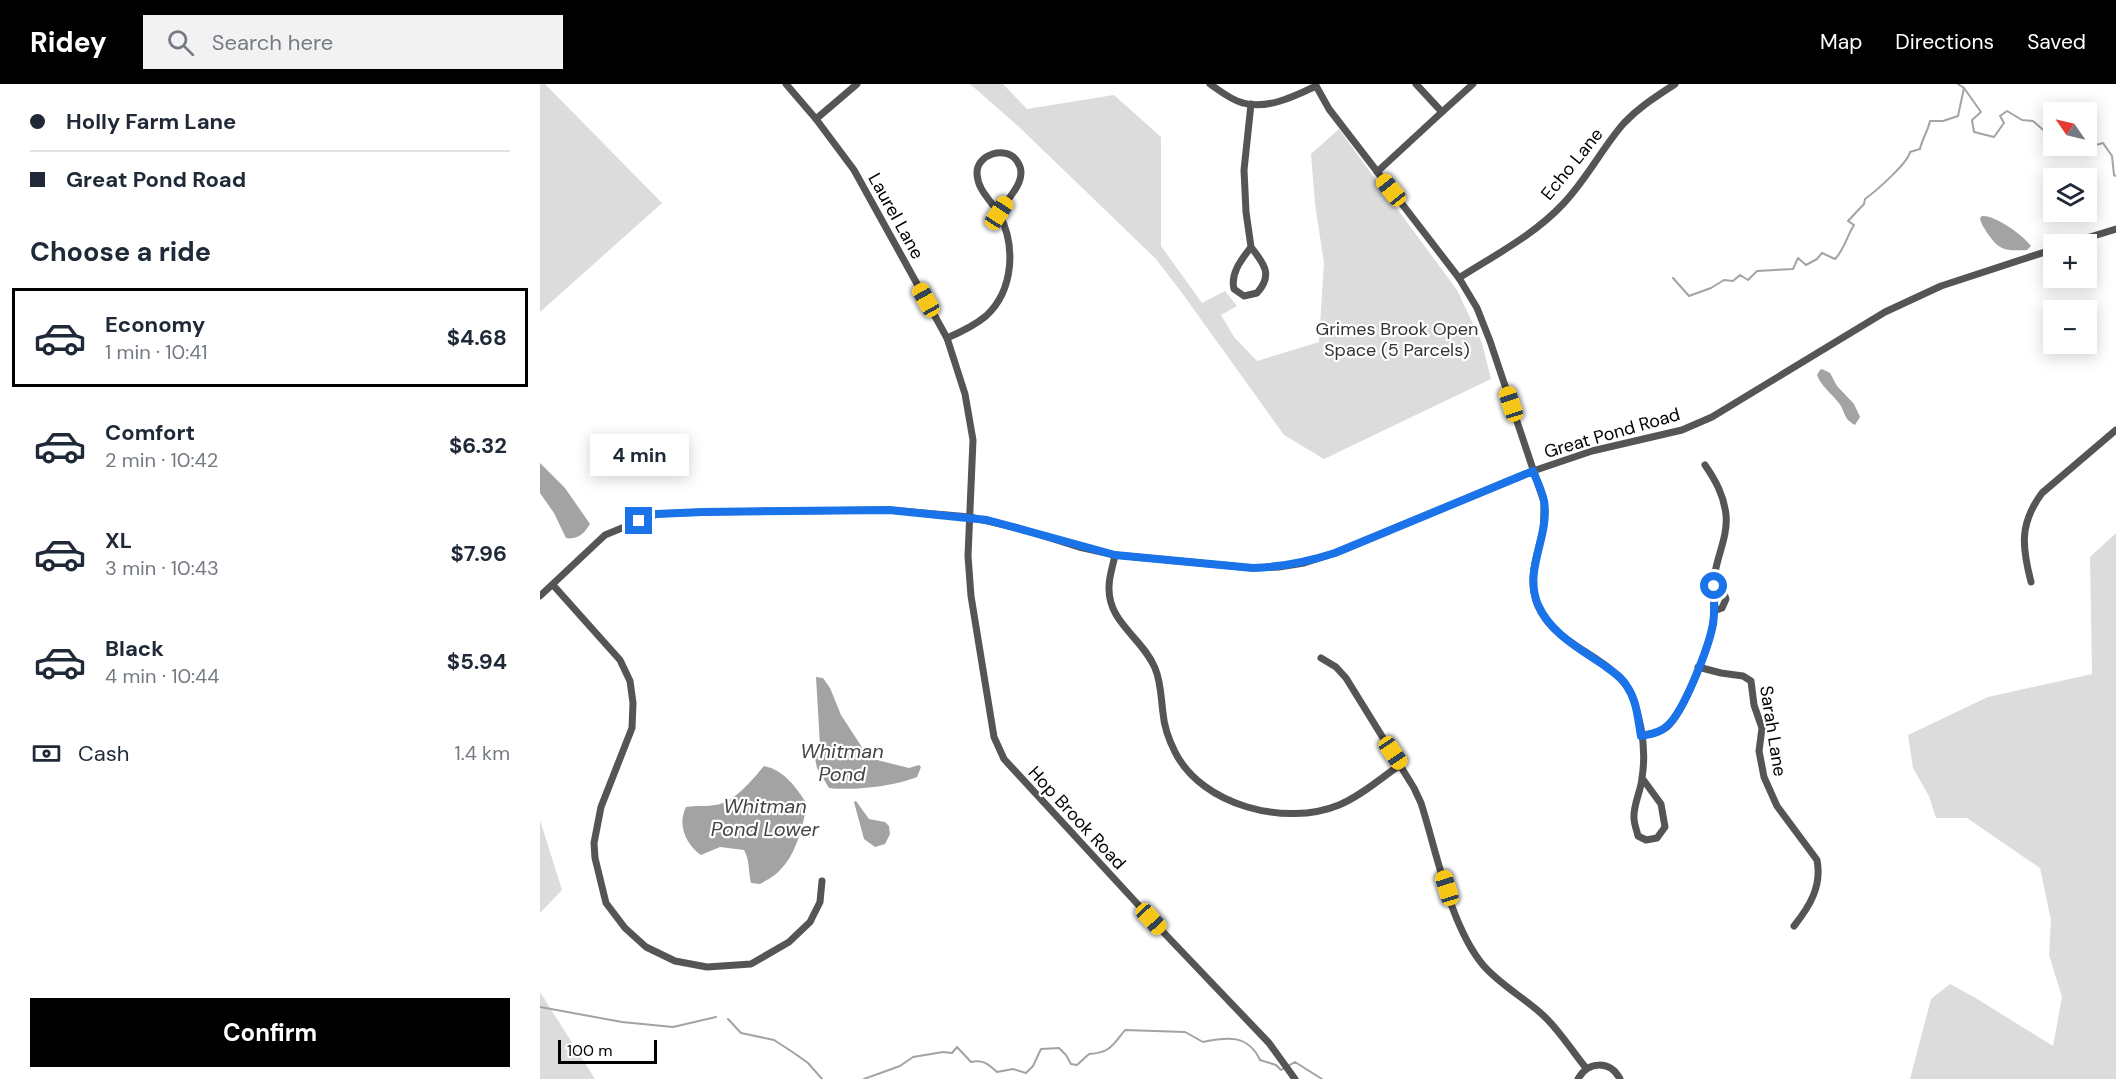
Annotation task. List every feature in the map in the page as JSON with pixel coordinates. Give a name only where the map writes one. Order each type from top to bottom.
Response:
[{"type":"street","name":"Laurel Lane","points":[[786,84],[816,120],[860,181],[947,338],[965,394],[973,440],[970,517]]},
{"type":"street","points":[[816,120],[857,84]]},
{"type":"street","points":[[1210,84],[1227,96],[1251,104],[1271,103],[1293,97],[1316,85],[1329,110],[1459,278],[1477,308],[1490,341],[1544,502],[1543,530],[1533,570],[1534,594],[1538,605],[1559,634],[1621,678],[1629,688],[1634,701],[1645,752],[1634,818],[1638,836],[1646,840],[1657,838],[1665,827],[1661,804],[1642,778]]},
{"type":"street","points":[[1416,84],[1442,112]]},
{"type":"street","points":[[1377,172],[1473,84]]},
{"type":"street","name":"Echo Lane","points":[[1459,278],[1528,234],[1562,206],[1588,175],[1624,124],[1635,113],[1675,84]]},
{"type":"street","points":[[1251,104],[1244,170],[1246,212],[1251,247],[1266,269],[1266,276],[1257,293],[1244,296],[1234,289],[1232,282],[1238,266],[1251,247]]},
{"type":"street","points":[[947,338],[971,328],[988,315],[1008,281],[1011,247],[999,213],[984,195],[977,173],[977,167],[984,158],[996,152],[1014,158],[1021,168],[1021,179],[999,213]]},
{"type":"street","points":[[2097,235],[2116,229]]},
{"type":"street","name":"Great Pond Road","points":[[540,596],[605,535],[656,514],[889,510],[970,517],[1115,555],[1253,568],[1304,563],[1335,553],[1533,471],[1592,451],[1682,430],[1712,417],[1885,312],[1941,286],[2043,253]]},
{"type":"street","points":[[2031,582],[2023,542],[2024,527],[2035,502],[2042,493],[2116,430]]},
{"type":"street","points":[[1641,736],[1661,731],[1674,719],[1682,707],[1710,635],[1714,611],[1714,585],[1725,535],[1726,516],[1716,481],[1705,465]]},
{"type":"street","name":"Hop Brook Road","points":[[970,517],[968,556],[971,596],[994,737],[1004,759],[1166,935],[1262,1035],[1295,1079]]},
{"type":"street","points":[[1115,555],[1109,584],[1113,611],[1145,649],[1156,670],[1160,683],[1163,716],[1174,752],[1195,779],[1210,791],[1254,809],[1299,814],[1339,805],[1401,765]]},
{"type":"street","points":[[553,585],[620,660],[630,681],[633,703],[632,728],[601,807],[594,843],[602,893],[606,903],[625,928],[646,946],[675,961],[706,967],[751,964],[789,942],[810,922],[820,902],[822,881]]},
{"type":"street","points":[[1714,585],[1724,593],[1726,599],[1722,608],[1714,611]]},
{"type":"street","points":[[1321,658],[1336,667],[1346,678],[1401,765],[1421,803],[1454,913],[1468,944],[1495,977],[1545,1018],[1586,1068]]},
{"type":"street","name":"Sarah Lane","points":[[1698,667],[1745,676],[1752,684],[1754,705],[1762,728],[1759,751],[1764,777],[1777,806],[1817,860],[1819,870],[1818,884],[1812,900],[1794,926]]},
{"type":"street","points":[[1578,1079],[1586,1068],[1593,1065],[1607,1066],[1620,1079]]},
{"type":"green space","points":[[540,84],[545,84],[662,203],[540,312]]},
{"type":"green space","name":"Grimes Brook Open Space (5 Parcels)","points":[[970,84],[1003,84],[1027,109],[1114,95],[1161,137],[1161,246],[1202,303],[1225,291],[1237,306],[1221,315],[1234,337],[1257,361],[1319,342],[1324,263],[1315,204],[1311,154],[1339,129],[1457,290],[1482,343],[1491,379],[1324,459],[1284,435],[1156,259],[1018,126]]},
{"type":"green space","points":[[2116,533],[2116,1079],[1910,1079],[1931,999],[1950,984],[2053,1046],[2062,997],[2049,955],[2051,920],[2040,868],[1967,818],[1936,818],[1929,796],[1913,768],[1908,735],[1988,697],[2092,674],[2090,557]]},
{"type":"green space","points":[[540,820],[562,890],[540,913]]},
{"type":"green space","points":[[540,992],[595,1079],[540,1079]]},
{"type":"water","points":[[1982,216],[2008,226],[2031,246],[2027,250],[2008,250],[1999,246],[1982,225],[1980,218]]},
{"type":"water","points":[[1822,369],[1830,373],[1837,386],[1854,404],[1860,417],[1855,425],[1848,420],[1840,405],[1819,379],[1817,375]]},
{"type":"water","points":[[540,463],[565,488],[590,524],[577,537],[566,538],[554,513],[540,493]]},
{"type":"water","name":"Whitman Pond","points":[[816,677],[823,678],[830,688],[841,715],[869,758],[909,768],[919,765],[921,767],[917,777],[874,787],[829,788],[817,768],[815,758],[820,745]]},
{"type":"water","name":"Whitman Pond Lower","points":[[764,766],[783,775],[807,804],[801,831],[786,864],[771,878],[760,884],[751,883],[744,850],[720,847],[701,855],[687,840],[682,821],[686,807],[715,805],[729,800],[742,790]]},
{"type":"water","points":[[856,801],[869,819],[885,822],[889,826],[890,834],[885,844],[875,847],[864,839],[854,802]]},
{"type":"waterway","points":[[1958,84],[1964,88],[1981,112],[1972,120],[1974,132],[1994,137],[2004,123],[2000,116],[2007,111],[2022,120],[2033,121],[2043,130]]},
{"type":"waterway","points":[[1673,278],[1689,296],[1711,288],[1724,280],[1733,281],[1740,275],[1748,280],[1757,271],[1793,269],[1798,258],[1806,265],[1822,253],[1835,259],[1854,225],[1848,221],[1864,204],[1865,199],[1898,170],[1910,152],[1920,149],[1930,121],[1943,121],[1958,116],[1964,88]]},
{"type":"waterway","points":[[2097,145],[2103,143],[2112,156],[2116,176]]},
{"type":"waterway","points":[[540,1007],[622,1022],[673,1027],[716,1017]]},
{"type":"waterway","points":[[728,1019],[741,1033],[774,1040],[808,1063],[822,1079]]},
{"type":"waterway","points":[[864,1079],[900,1066],[913,1057],[943,1052],[952,1053],[957,1047],[971,1062],[985,1063],[997,1072],[1013,1069],[1026,1073],[1033,1066],[1041,1049],[1059,1048],[1071,1064],[1077,1065],[1089,1054],[1106,1050],[1125,1030],[1185,1032],[1203,1042],[1236,1039],[1249,1046],[1260,1060],[1276,1065],[1281,1070],[1295,1062],[1322,1079]]},
{"type":"route","points":[[639,521],[656,514],[889,510],[987,520],[1115,555],[1266,568],[1304,563],[1335,553],[1533,471],[1544,502],[1543,530],[1533,570],[1534,594],[1538,605],[1559,634],[1621,678],[1629,688],[1641,736],[1665,729],[1682,707],[1710,635],[1714,618],[1714,586]]}]
